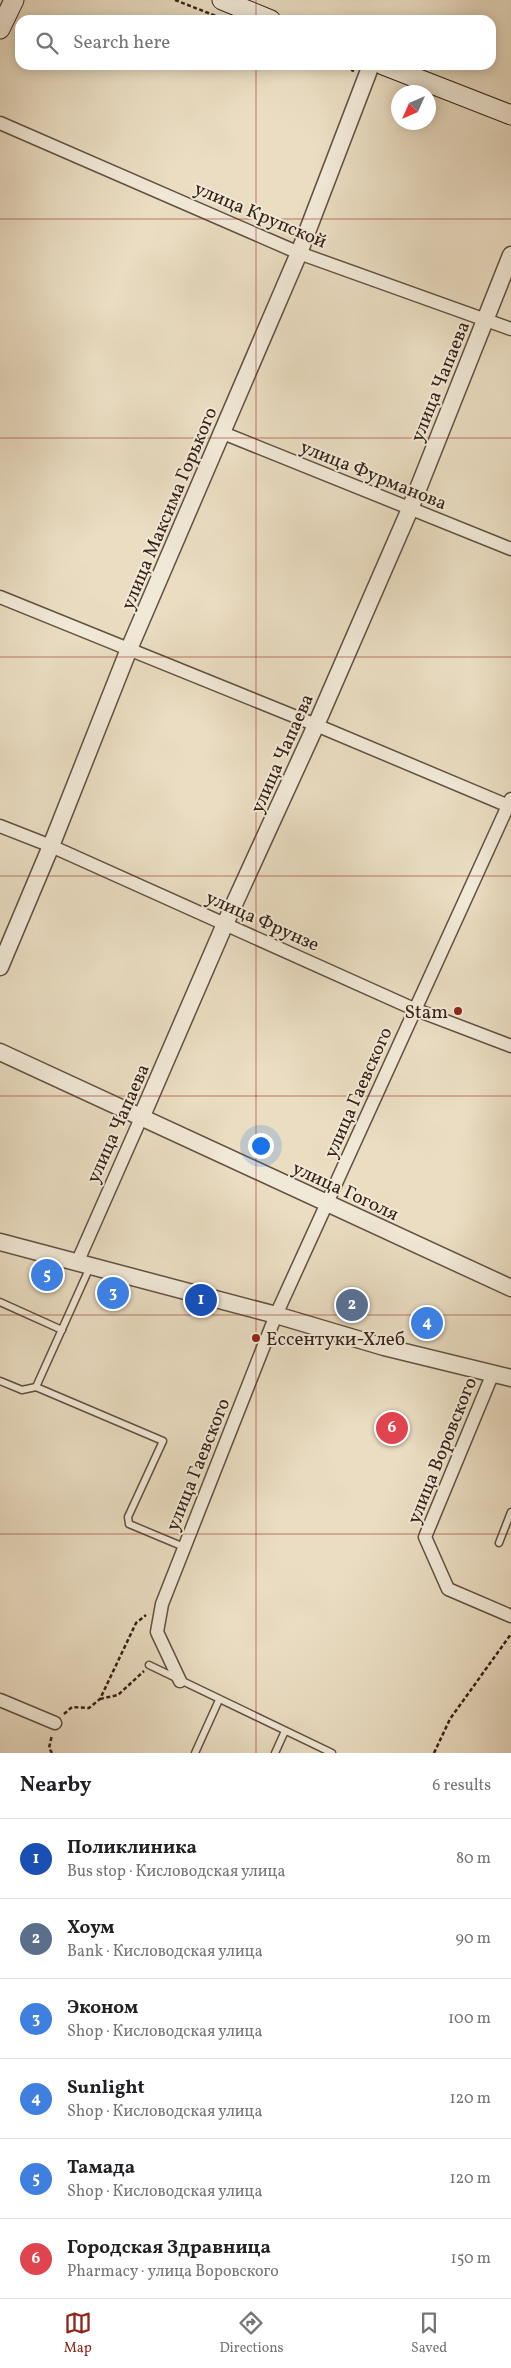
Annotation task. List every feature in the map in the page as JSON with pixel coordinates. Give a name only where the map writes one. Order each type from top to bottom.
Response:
[{"type":"main road","points":[[0,29],[14,0]]},
{"type":"main road","points":[[220,8],[250,15]]},
{"type":"main road","points":[[396,70],[511,115]]},
{"type":"street","name":"улица Максима Горького","points":[[0,967],[51,846],[129,649],[299,253],[368,70]]},
{"type":"street","name":"улица Крупской","points":[[0,123],[299,253],[511,329]]},
{"type":"street","name":"улица Чапаева","points":[[84,1264],[141,1118],[225,924],[316,725],[410,509],[511,255]]},
{"type":"street","name":"улица Фурманова","points":[[223,433],[511,549]]},
{"type":"street","points":[[0,597],[510,804]]},
{"type":"street","name":"улица Гаевского","points":[[180,1681],[158,1632],[162,1604],[276,1315],[414,1009],[510,804]]},
{"type":"street","name":"улица Фрунзе","points":[[0,826],[51,846],[414,1009],[511,1046]]},
{"type":"street","name":"улица Гоголя","points":[[0,1052],[511,1288]]},
{"type":"street","points":[[0,1242],[276,1315],[384,1347],[511,1378]]},
{"type":"street","name":"улица Воровского","points":[[493,1373],[425,1537],[448,1589],[511,1616]]},
{"type":"street","points":[[0,1700],[55,1723]]},
{"type":"lane","points":[[36,1386],[62,1330],[84,1264]]},
{"type":"lane","points":[[0,1302],[62,1330]]},
{"type":"lane","points":[[0,1380],[22,1390],[36,1386],[163,1440],[128,1517],[129,1524],[184,1547]]},
{"type":"lane","points":[[499,1542],[511,1512]]},
{"type":"lane","points":[[149,1665],[332,1753]]},
{"type":"lane","points":[[195,1753],[219,1700]]},
{"type":"lane","points":[[275,1753],[285,1731]]},
{"type":"path","points":[[176,0],[220,8]]},
{"type":"path","points":[[100,1700],[136,1623],[162,1604]]},
{"type":"path","points":[[434,1753],[450,1719],[511,1634]]},
{"type":"path","points":[[52,1753],[50,1748],[55,1723],[72,1707],[89,1708],[100,1700],[118,1695],[149,1665]]},
{"type":"place","name":"Stam","points":[[458,1011]]},
{"type":"place","name":"Тамада","points":[[47,1275]]},
{"type":"place","name":"Эконом","points":[[113,1293]]},
{"type":"place","name":"Поликлиника","points":[[201,1300]]},
{"type":"place","name":"Хоум","points":[[352,1305]]},
{"type":"place","name":"Sunlight","points":[[427,1323]]},
{"type":"place","name":"Ессентуки-Хлеб","points":[[256,1338]]},
{"type":"place","name":"Городская Здравница","points":[[392,1428]]}]
